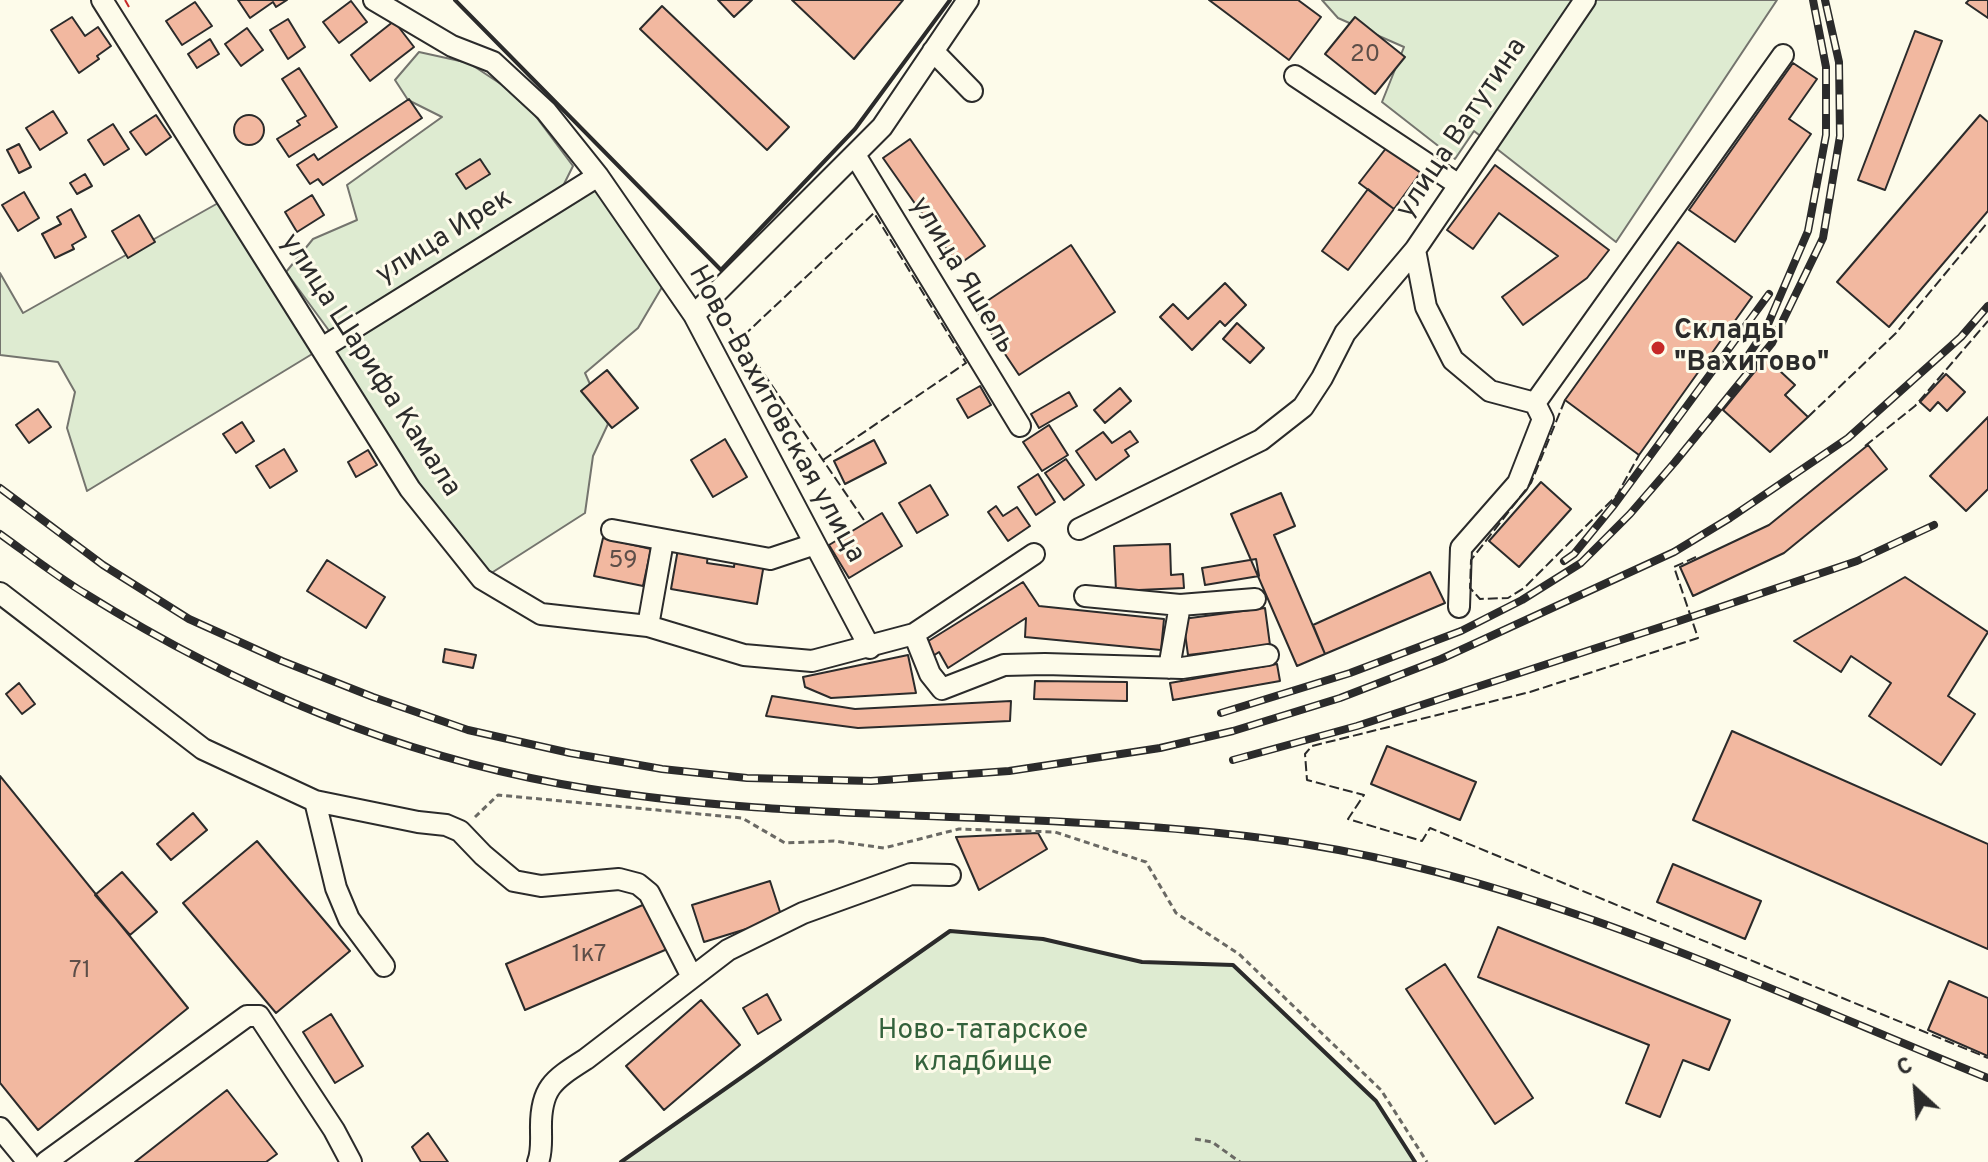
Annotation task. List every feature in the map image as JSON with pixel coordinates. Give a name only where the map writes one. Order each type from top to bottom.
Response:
[{"type":"street","name":"улица Шарифа Камала","points":[[102,0],[410,489],[482,579],[541,614],[648,626],[744,655],[812,661],[914,634],[1034,554]]},
{"type":"street","name":"Ново-Вахитовская улица","points":[[374,0],[452,46],[493,62],[546,111],[598,176],[694,315],[870,648]]},
{"type":"street","points":[[694,315],[882,127],[968,0]]},
{"type":"street","name":"улица Ватутина","points":[[1079,529],[1261,440],[1303,407],[1345,333],[1415,250],[1585,0]]},
{"type":"street","points":[[933,51],[972,91]]},
{"type":"street","points":[[1459,607],[1461,548],[1518,483],[1544,416],[1783,55]]},
{"type":"street","points":[[1295,76],[1459,185]]},
{"type":"street","name":"улица Яшель","points":[[855,155],[1020,426]]},
{"type":"street","points":[[578,189],[585,175],[582,156]]},
{"type":"street","name":"улица Ирек","points":[[322,348],[598,176]]},
{"type":"street","points":[[1415,250],[1426,307],[1453,360],[1490,391],[1544,416]]},
{"type":"street","points":[[612,530],[770,559],[815,544]]},
{"type":"street","points":[[648,626],[663,541]]},
{"type":"street","points":[[0,593],[203,749],[315,801],[446,825],[460,831],[514,881],[541,886],[619,879],[638,884],[649,893],[692,977]]},
{"type":"street","points":[[1085,596],[1180,605],[1255,599]]},
{"type":"street","points":[[1169,668],[1180,605]]},
{"type":"street","points":[[914,634],[930,674],[942,689],[1004,665],[1169,668],[1268,655]]},
{"type":"street","points":[[315,801],[336,888],[349,919],[384,966]]},
{"type":"street","points":[[538,1162],[541,1156],[540,1117],[546,1091],[561,1075],[728,950],[803,913],[911,874],[950,875]]},
{"type":"street","points":[[46,1162],[247,1016],[259,1016],[334,1130],[351,1162]]},
{"type":"street","points":[[0,1128],[28,1162]]},
{"type":"path","points":[[460,831],[498,795],[742,818],[785,843],[834,841],[884,848],[959,829],[1055,832],[1146,862],[1176,913],[1239,954],[1381,1090],[1427,1162]]},
{"type":"path","points":[[1195,1139],[1212,1142],[1240,1162]]},
{"type":"green space","points":[[1322,0],[1777,0],[1616,242],[1474,131],[1455,159],[1382,102],[1404,47],[1338,18]]},
{"type":"green space","points":[[419,52],[469,63],[522,98],[573,166],[561,190],[330,332],[286,272],[313,239],[357,220],[347,185],[442,117],[408,100],[395,80]]},
{"type":"green space","points":[[598,176],[668,277],[638,328],[585,373],[608,424],[593,456],[585,513],[482,579],[322,348],[87,491],[67,428],[75,392],[58,362],[0,355],[0,273],[23,313],[227,198],[322,347]]},
{"type":"green space","name":"Ново-татарское кладбище","points":[[950,931],[1044,939],[1142,962],[1233,965],[1376,1101],[1415,1162],[621,1162]]},
{"type":"building","points":[[238,0],[287,0],[276,7],[273,2],[250,18]]},
{"type":"building","points":[[718,0],[752,0],[734,17]]},
{"type":"building","points":[[792,0],[903,0],[854,59]]},
{"type":"building","points":[[1209,0],[1298,0],[1321,17],[1289,60]]},
{"type":"building","points":[[1969,0],[1988,0],[1988,18],[1966,3]]},
{"type":"building","points":[[351,1],[367,22],[339,43],[323,22]]},
{"type":"building","points":[[195,2],[212,26],[182,45],[166,21]]},
{"type":"building","points":[[662,6],[789,127],[767,150],[640,29]]},
{"type":"building","points":[[72,17],[85,36],[98,27],[111,46],[79,73],[51,30]]},
{"type":"building","points":[[1355,17],[1405,57],[1375,94],[1325,54]]},
{"type":"building","points":[[288,19],[305,47],[288,59],[270,30]]},
{"type":"building","points":[[394,21],[414,47],[370,81],[351,55]]},
{"type":"building","points":[[247,28],[263,50],[241,66],[225,44]]},
{"type":"building","points":[[1915,31],[1942,41],[1885,190],[1858,180]]},
{"type":"building","points":[[210,39],[219,54],[197,68],[188,54]]},
{"type":"building","points":[[1793,63],[1817,79],[1789,119],[1811,134],[1735,242],[1689,210]]},
{"type":"building","points":[[299,68],[337,127],[289,157],[277,139],[300,125],[297,121],[306,116],[282,79]]},
{"type":"building","points":[[409,99],[422,118],[323,185],[318,179],[310,184],[297,165],[314,154],[318,160]]},
{"type":"building","points":[[53,111],[67,133],[40,150],[26,128]]},
{"type":"building","points":[[156,115],[171,137],[146,155],[130,132]]},
{"type":"building","points":[[249,115],[260,119],[264,130],[260,141],[249,145],[238,141],[234,130],[238,119]]},
{"type":"building","points":[[1980,115],[1988,122],[1988,211],[1889,327],[1837,282]]},
{"type":"building","points":[[113,124],[129,149],[104,165],[88,140]]},
{"type":"building","points":[[910,139],[985,246],[958,265],[883,158]]},
{"type":"building","points":[[19,144],[31,167],[19,173],[7,150]]},
{"type":"building","points":[[1387,147],[1421,172],[1394,209],[1359,183]]},
{"type":"building","points":[[480,159],[490,174],[466,189],[456,174]]},
{"type":"building","points":[[1495,165],[1609,250],[1587,278],[1523,325],[1502,297],[1558,256],[1499,213],[1473,249],[1447,230]]},
{"type":"building","points":[[85,174],[92,186],[77,194],[70,183]]},
{"type":"building","points":[[1368,189],[1394,209],[1348,270],[1322,251]]},
{"type":"building","points":[[24,192],[39,218],[18,231],[2,205]]},
{"type":"building","points":[[312,195],[324,215],[297,232],[285,212]]},
{"type":"building","points":[[71,209],[86,237],[72,245],[74,249],[55,258],[42,234],[61,224],[57,217]]},
{"type":"building","points":[[139,215],[155,242],[128,258],[112,231]]},
{"type":"building","name":"Склады \"Вахитово\"","points":[[1678,242],[1752,297],[1639,455],[1565,400]]},
{"type":"building","points":[[1071,245],[1115,312],[1019,375],[975,309]]},
{"type":"building","points":[[1225,283],[1246,305],[1225,326],[1220,321],[1192,350],[1160,317],[1173,304],[1188,319]]},
{"type":"building","points":[[1237,323],[1264,348],[1250,363],[1223,339]]},
{"type":"building","points":[[1766,358],[1795,385],[1785,395],[1808,417],[1770,452],[1723,410]]},
{"type":"building","points":[[607,370],[638,408],[612,428],[581,391]]},
{"type":"building","points":[[1946,374],[1965,392],[1947,411],[1938,402],[1930,411],[1920,402]]},
{"type":"building","points":[[980,386],[991,405],[968,418],[957,399]]},
{"type":"building","points":[[1120,388],[1131,401],[1105,423],[1094,410]]},
{"type":"building","points":[[1069,392],[1077,406],[1039,428],[1031,414]]},
{"type":"building","points":[[38,409],[51,427],[29,443],[16,425]]},
{"type":"building","points":[[1988,417],[1988,489],[1966,511],[1930,476]]},
{"type":"building","points":[[242,422],[254,441],[236,453],[223,434]]},
{"type":"building","points":[[1049,425],[1068,455],[1042,471],[1023,442]]},
{"type":"building","points":[[1130,431],[1138,442],[1125,450],[1129,456],[1096,480],[1076,451],[1103,432],[1112,443]]},
{"type":"building","points":[[725,439],[747,477],[713,497],[691,460]]},
{"type":"building","points":[[874,440],[886,463],[845,484],[834,461]]},
{"type":"building","points":[[1868,445],[1887,469],[1784,553],[1693,596],[1680,567],[1769,525]]},
{"type":"building","points":[[284,449],[297,471],[270,488],[256,466]]},
{"type":"building","points":[[368,450],[377,465],[356,477],[348,462]]},
{"type":"building","points":[[1066,459],[1084,485],[1064,500],[1045,473]]},
{"type":"building","points":[[1038,474],[1055,502],[1036,515],[1018,487]]},
{"type":"building","points":[[1541,482],[1571,509],[1519,567],[1489,541]]},
{"type":"building","points":[[930,485],[948,515],[917,533],[899,503]]},
{"type":"building","points":[[1281,493],[1295,526],[1274,535],[1325,654],[1297,666],[1231,514]]},
{"type":"building","points":[[996,506],[1003,516],[1017,507],[1030,526],[1008,541],[988,512]]},
{"type":"building","points":[[882,513],[902,546],[849,578],[829,545]]},
{"type":"building","points":[[603,538],[651,549],[643,586],[594,576]]},
{"type":"building","points":[[1170,544],[1171,575],[1183,574],[1184,588],[1116,591],[1114,546]]},
{"type":"building","points":[[678,549],[708,554],[707,563],[734,567],[735,559],[764,564],[757,604],[671,589]]},
{"type":"building","points":[[1256,559],[1259,576],[1205,585],[1202,568]]},
{"type":"building","points":[[327,560],[385,597],[366,628],[307,591]]},
{"type":"building","points":[[1430,572],[1445,603],[1325,654],[1313,625]]},
{"type":"building","points":[[1905,577],[1988,632],[1948,696],[1975,714],[1941,765],[1869,716],[1891,683],[1851,656],[1841,672],[1794,641]]},
{"type":"building","points":[[1023,582],[1039,606],[1164,619],[1161,650],[1025,637],[1026,618],[948,668],[939,652],[930,658],[922,645]]},
{"type":"building","points":[[1265,608],[1270,645],[1188,655],[1183,619]]},
{"type":"building","points":[[445,649],[476,655],[473,668],[443,662]]},
{"type":"building","points":[[908,655],[916,693],[831,698],[805,687],[803,677]]},
{"type":"building","points":[[1277,664],[1280,681],[1173,700],[1170,683]]},
{"type":"building","points":[[1035,681],[1127,682],[1127,701],[1034,699]]},
{"type":"building","points":[[19,683],[35,704],[22,714],[6,694]]},
{"type":"building","points":[[772,696],[855,709],[1011,701],[1010,721],[858,728],[766,716]]},
{"type":"building","points":[[1732,731],[1988,844],[1988,949],[1693,820]]},
{"type":"building","points":[[1387,746],[1476,782],[1460,820],[1371,784]]},
{"type":"building","points":[[0,776],[188,1008],[38,1130],[0,1083]]},
{"type":"building","points":[[193,813],[207,830],[171,860],[157,844]]},
{"type":"building","points":[[1038,833],[1047,849],[979,890],[956,837]]},
{"type":"building","points":[[257,841],[350,951],[276,1013],[183,903]]},
{"type":"building","points":[[1673,864],[1761,901],[1745,939],[1657,902]]},
{"type":"building","points":[[122,872],[157,912],[130,935],[95,895]]},
{"type":"building","points":[[770,881],[782,918],[704,942],[692,905]]},
{"type":"building","points":[[652,901],[672,947],[525,1010],[506,964]]},
{"type":"building","points":[[1498,927],[1730,1020],[1709,1070],[1683,1060],[1660,1117],[1626,1103],[1649,1045],[1478,977]]},
{"type":"building","points":[[1445,964],[1533,1098],[1495,1124],[1406,989]]},
{"type":"building","points":[[1949,981],[1988,998],[1988,1056],[1928,1030]]},
{"type":"building","points":[[767,994],[781,1020],[758,1034],[743,1008]]},
{"type":"building","points":[[701,1000],[740,1045],[664,1110],[626,1066]]},
{"type":"building","points":[[331,1014],[363,1066],[335,1083],[303,1032]]},
{"type":"building","points":[[227,1090],[277,1154],[266,1162],[135,1162]]},
{"type":"building","points":[[428,1133],[448,1162],[421,1162],[412,1147]]},
{"type":"railway","points":[[1741,366],[1766,329],[1808,231],[1826,135],[1826,67],[1813,0]]},
{"type":"railway","points":[[1221,713],[1350,673],[1461,631],[1522,600],[1581,563],[1630,514],[1675,462],[1772,343],[1823,238],[1840,136],[1839,62],[1825,0]]},
{"type":"railway","points":[[1564,561],[1574,554],[1614,505],[1769,294]]},
{"type":"railway","points":[[0,488],[103,565],[189,619],[282,661],[468,730],[570,753],[662,769],[747,778],[871,781],[1009,771],[1160,748],[1233,731],[1340,698],[1441,659],[1674,552],[1848,438],[1961,337],[1988,306]]},
{"type":"railway","points":[[1233,760],[1357,726],[1676,622],[1857,561],[1934,525]]},
{"type":"railway","points":[[0,534],[75,587],[141,627],[256,686],[374,734],[498,771],[653,798],[746,807],[1211,832],[1304,844],[1393,861],[1567,911],[1737,974],[1988,1078]]},
{"type":"fence","points":[[823,460],[966,363],[874,213],[740,339],[866,523]]},
{"type":"fence","points":[[1808,417],[1896,333],[1988,222]]},
{"type":"fence","points":[[1865,446],[1915,406],[1988,321]]},
{"type":"fence","points":[[1565,400],[1531,483],[1471,560],[1470,588],[1480,599],[1508,598],[1524,588],[1617,495],[1639,455]]},
{"type":"fence","points":[[1696,557],[1674,567],[1698,638],[1530,692],[1312,746],[1305,754],[1307,780],[1364,795],[1348,819],[1422,841],[1430,828],[1988,1058]]},
{"type":"wall","points":[[455,0],[721,270],[855,129],[950,0]]},
{"type":"wall","points":[[621,1162],[950,931],[1043,939],[1142,962],[1233,965],[1376,1101],[1415,1162]]},
{"type":"power","points":[[125,0],[129,7]]},
{"type":"place","name":"Склады \"Вахитово\"","points":[[1658,348]]}]
